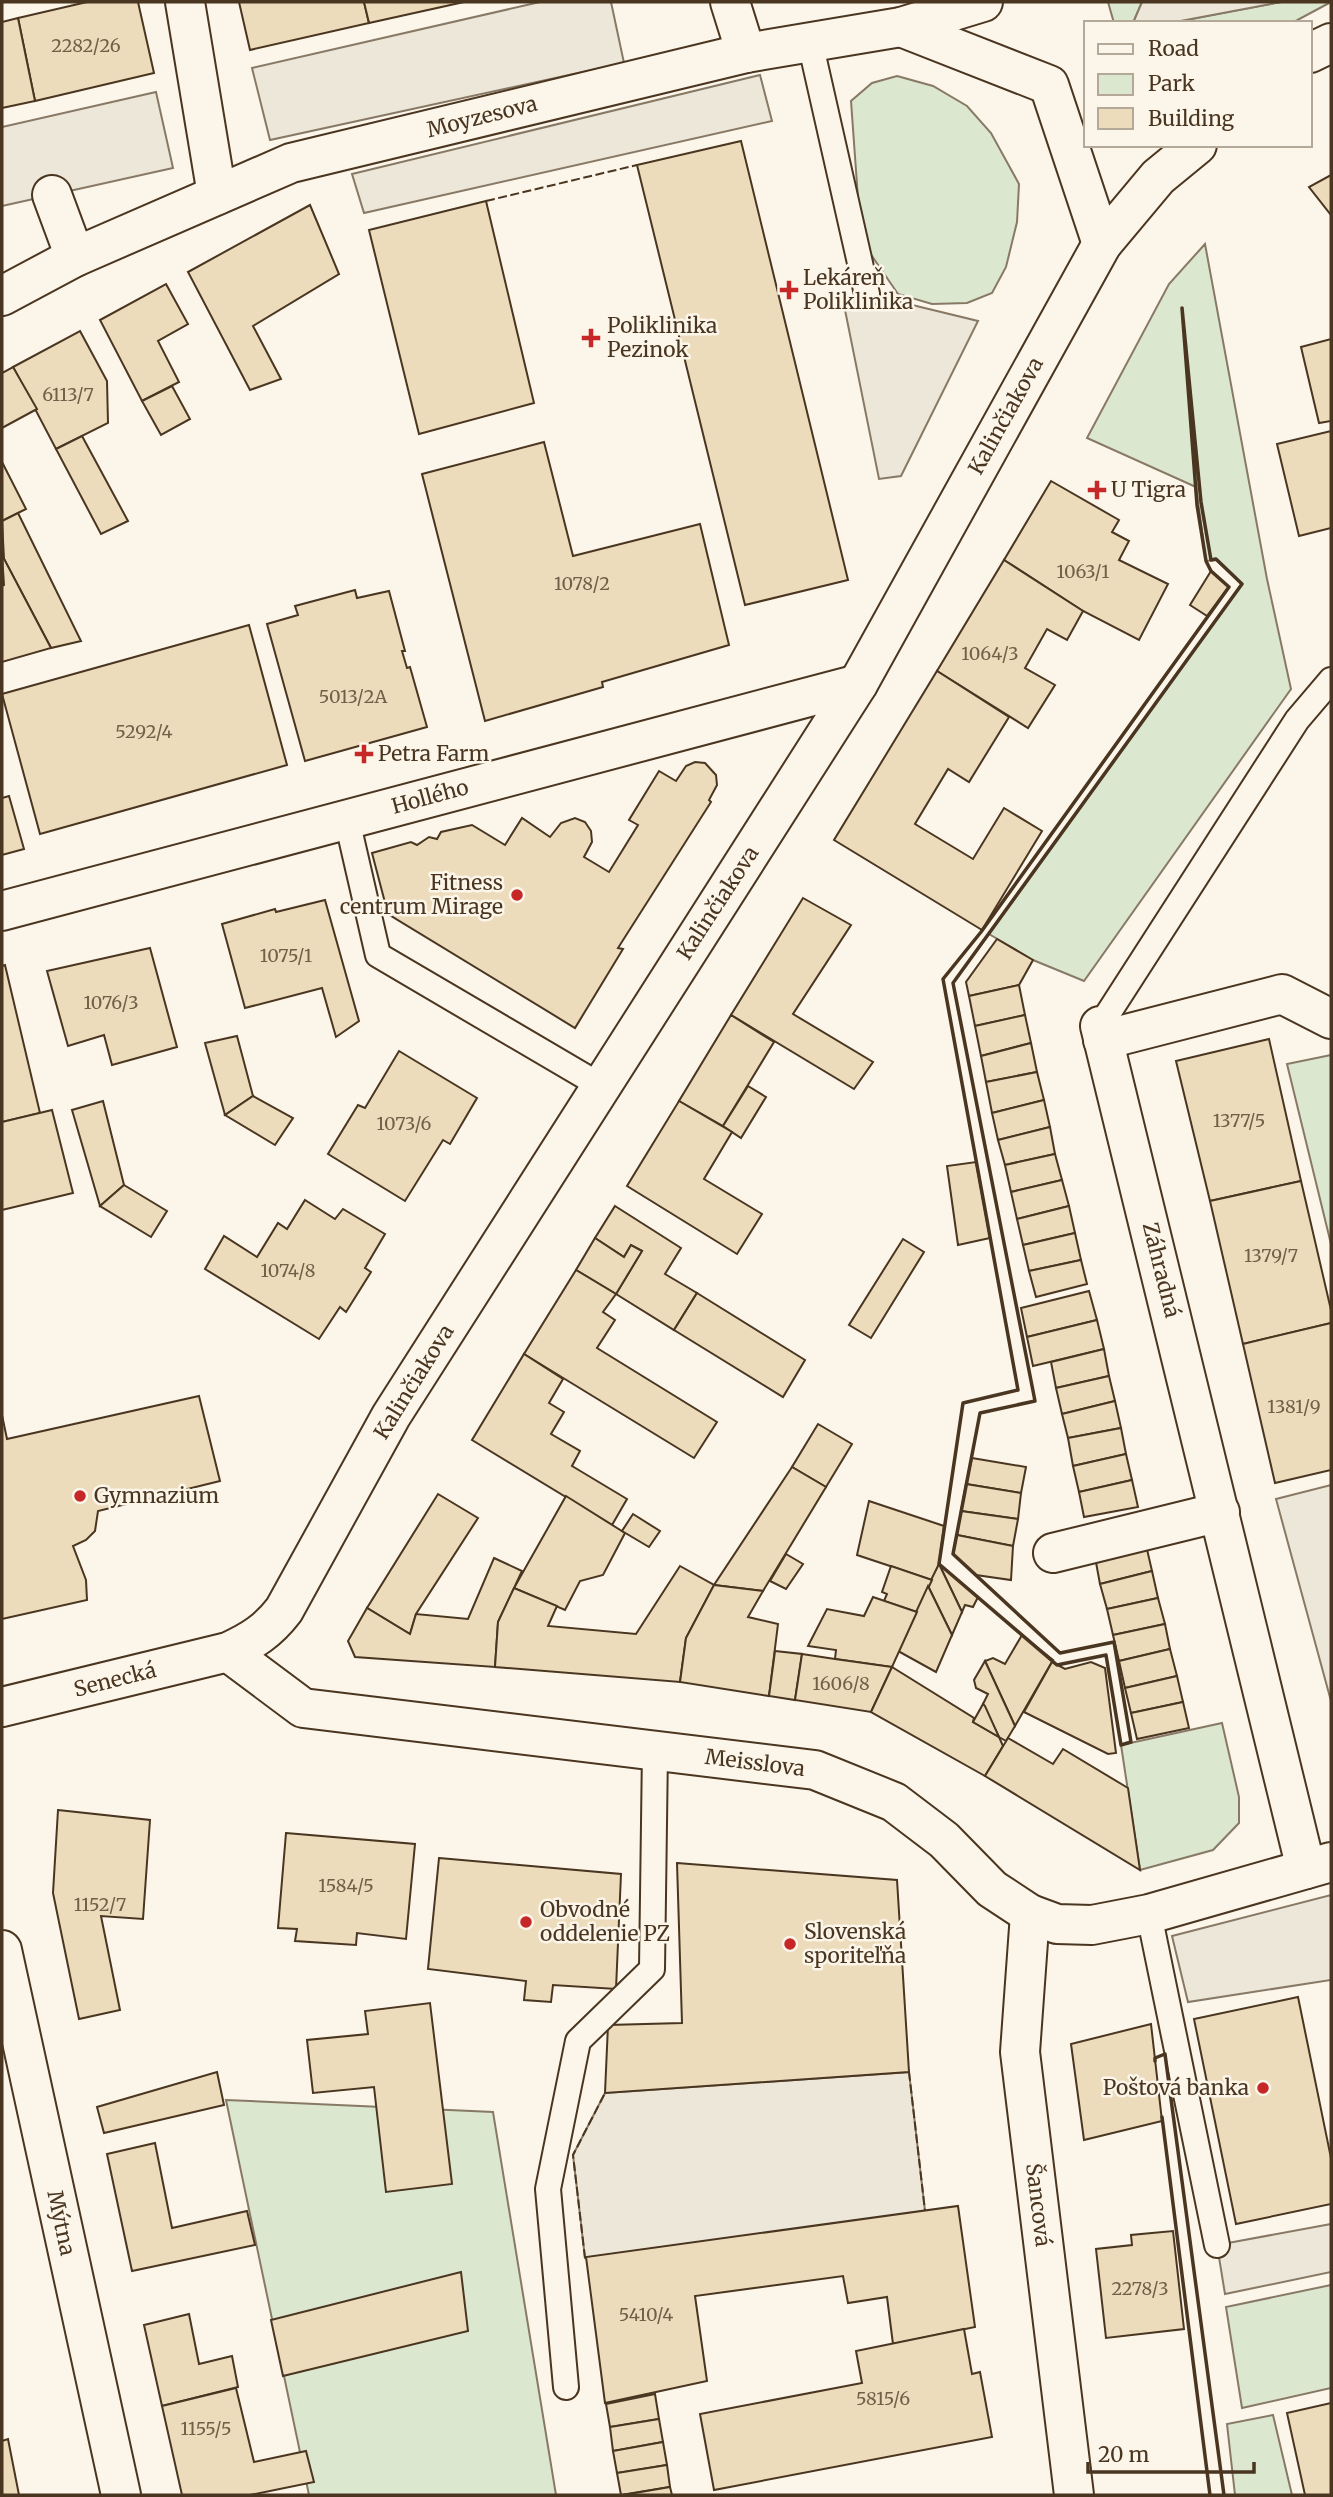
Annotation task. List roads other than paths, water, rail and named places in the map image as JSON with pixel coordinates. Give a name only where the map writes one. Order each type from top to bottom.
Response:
[{"type":"street","points":[[185,2],[217,195]]},
{"type":"street","points":[[730,2],[746,53]]},
{"type":"street","name":"Moyzesova","points":[[2,296],[75,257],[291,163],[746,53],[901,27],[983,2]]},
{"type":"street","points":[[901,27],[1049,85],[1102,244]]},
{"type":"street","points":[[1312,52],[1331,43]]},
{"type":"street","name":"Kalinčiakova","points":[[228,1652],[253,1641],[270,1628],[284,1610],[391,1416],[858,684],[1102,244],[1158,177],[1194,147]]},
{"type":"street","points":[[52,195],[75,257]]},
{"type":"street","name":"Hollého","points":[[2,911],[858,684]]},
{"type":"street","points":[[1102,1033],[1282,994],[1331,1019]]},
{"type":"street","name":"Záhradná","points":[[1102,1033],[1220,1512],[1319,1865]]},
{"type":"street","points":[[1053,1553],[1220,1512]]},
{"type":"street","name":"Senecká","points":[[2,1707],[228,1652]]},
{"type":"street","name":"Meisslova","points":[[228,1652],[303,1709],[814,1770],[894,1802],[944,1840],[992,1889],[1030,1914],[1057,1924],[1092,1925],[1149,1914],[1319,1865]]},
{"type":"street","name":"Šancová","points":[[1030,1914],[1020,2052],[1073,2495]]},
{"type":"street","name":"Mýtna","points":[[2,1950],[121,2495]]},
{"type":"lane","points":[[810,43],[867,294]]},
{"type":"lane","points":[[1102,1033],[1297,720],[1331,680]]},
{"type":"lane","points":[[347,820],[378,955],[601,1086]]},
{"type":"lane","points":[[566,2387],[548,2189],[578,2040],[652,1969],[655,1750]]},
{"type":"lane","points":[[1149,1914],[1217,2245]]},
{"type":"place","name":"Lekáreň Poliklinika","points":[[789,290]]},
{"type":"place","name":"Poliklinika Pezinok","points":[[591,338]]},
{"type":"place","name":"U Tigra","points":[[1097,490]]},
{"type":"place","name":"Petra Farm","points":[[364,754]]},
{"type":"place","name":"Fitness centrum Mirage","points":[[517,895]]},
{"type":"place","name":"Gymnazium","points":[[80,1496]]},
{"type":"place","name":"Obvodné oddelenie PZ","points":[[526,1922]]},
{"type":"place","name":"Slovenská sporiteľňa","points":[[790,1944]]},
{"type":"place","name":"Poštová banka","points":[[1263,2088]]}]
